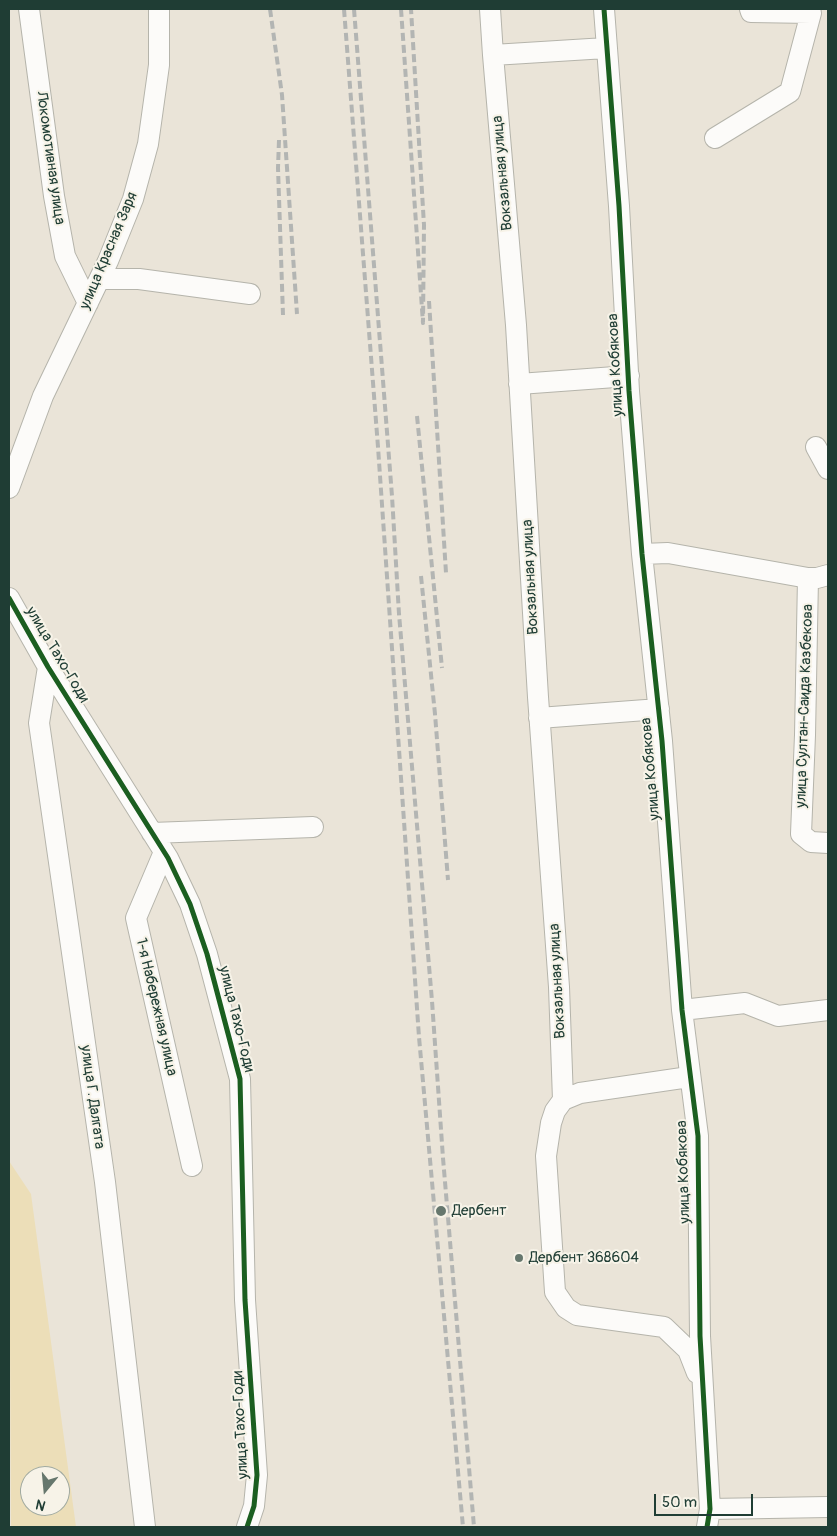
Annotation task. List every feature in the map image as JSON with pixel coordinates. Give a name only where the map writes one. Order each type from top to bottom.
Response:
[{"type":"street","name":"Локомотивная улица","points":[[29,9],[54,196],[65,256],[88,303]]},
{"type":"street","name":"улица Красная Заря","points":[[9,488],[43,396],[100,279],[133,199],[148,144],[159,65],[159,9]]},
{"type":"street","name":"Вокзальная улица","points":[[490,9],[515,315],[539,718],[559,987],[563,1100]]},
{"type":"street","name":"улица Кобякова","points":[[604,9],[642,554],[659,709],[682,1010],[698,1136],[700,1336],[709,1518]]},
{"type":"street","points":[[715,138],[790,92],[811,14],[751,12],[750,9]]},
{"type":"street","points":[[493,54],[606,48]]},
{"type":"street","points":[[100,279],[139,279],[250,294]]},
{"type":"street","points":[[519,384],[629,376]]},
{"type":"street","points":[[816,447],[828,469]]},
{"type":"street","points":[[642,554],[668,552],[808,578],[828,576]]},
{"type":"street","name":"улица Султан-Саида Казбекова","points":[[808,578],[801,834],[811,842],[828,843]]},
{"type":"street","name":"улица Тахо-Годи","points":[[11,606],[164,852],[193,913],[207,954],[240,1079],[246,1300],[257,1474],[254,1506],[247,1527]]},
{"type":"street","name":"улица Г. Далгата","points":[[48,667],[39,723],[105,1182],[145,1527]]},
{"type":"street","points":[[539,718],[659,709]]},
{"type":"street","points":[[152,833],[312,827]]},
{"type":"street","name":"1-я Набережная улица","points":[[164,852],[136,918],[192,1166]]},
{"type":"street","points":[[682,1010],[745,1003],[778,1016],[828,1010]]},
{"type":"street","points":[[689,1076],[580,1093],[563,1100],[555,1111],[551,1123],[546,1156],[555,1292],[566,1308],[577,1315],[664,1326],[688,1350],[703,1387]]},
{"type":"street","points":[[709,1518],[828,1507]]},
{"type":"sand","points":[[9,1161],[31,1194],[68,1466],[20,1466],[20,1516],[70,1516],[70,1483],[76,1527],[11,1527]]},
{"type":"railway","points":[[270,9],[282,95],[297,314]]},
{"type":"railway","points":[[344,9],[378,447],[419,1037],[463,1527]]},
{"type":"railway","points":[[354,9],[392,496],[399,614],[474,1527]]},
{"type":"railway","points":[[401,9],[423,323],[424,225],[411,9]]},
{"type":"railway","points":[[279,140],[278,168],[283,315]]},
{"type":"railway","points":[[429,301],[446,573]]},
{"type":"railway","points":[[417,416],[442,668]]},
{"type":"railway","points":[[421,576],[435,714],[448,880]]},
{"type":"cycle path","points":[[604,9],[619,206],[629,391],[642,554],[662,741],[682,1010],[698,1136],[700,1336],[710,1509],[707,1527]]},
{"type":"cycle path","points":[[9,598],[48,667],[168,858],[190,904],[207,954],[240,1079],[245,1300],[257,1475],[254,1506],[247,1527]]},
{"type":"place","name":"Дербент","points":[[441,1211]]},
{"type":"place","name":"Дербент 368604","points":[[519,1258]]}]
